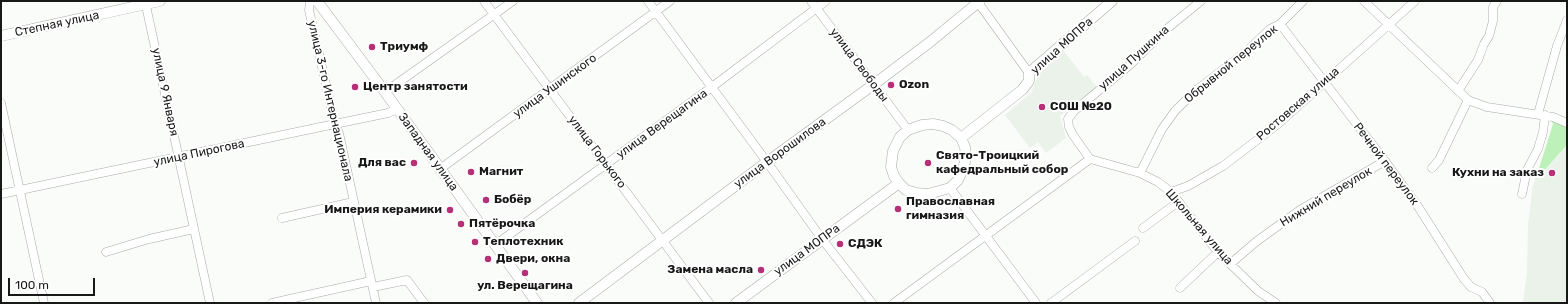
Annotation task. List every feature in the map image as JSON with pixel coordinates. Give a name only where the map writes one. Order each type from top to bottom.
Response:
[{"type":"main road","name":"Степная улица","points":[[1,36],[160,1]]},
{"type":"main road","name":"Западная улица","points":[[317,1],[385,92],[537,303]]},
{"type":"main road","name":"улица Ворошилова","points":[[578,303],[930,42],[978,1]]},
{"type":"main road","name":"улица МОПРа","points":[[961,138],[1022,90],[1029,81],[1029,73],[1112,1]]},
{"type":"main road","points":[[922,124],[934,124],[952,130],[961,138],[965,147],[966,158],[963,170],[958,180],[950,188],[928,194],[916,193],[906,190],[899,183],[893,172],[891,158],[895,144],[908,130],[922,124]]},
{"type":"main road","name":"улица МОПРа","points":[[736,303],[899,183]]},
{"type":"street","name":"улица 3-го Интернационала","points":[[313,1],[310,3],[309,10],[334,124],[339,133],[376,303]]},
{"type":"street","name":"улица Горького","points":[[484,1],[709,303]]},
{"type":"street","points":[[385,92],[513,1]]},
{"type":"street","points":[[648,1],[767,162],[822,240],[872,303]]},
{"type":"street","name":"улица Ушинского","points":[[440,169],[670,1]]},
{"type":"street","name":"улица Свободы","points":[[811,1],[908,130]]},
{"type":"street","name":"улица Верещагина","points":[[495,245],[712,87],[826,1]]},
{"type":"street","points":[[978,1],[1029,73]]},
{"type":"street","name":"улица Пушкина","points":[[1090,159],[1069,127],[1068,119],[1074,111],[1131,64],[1162,32],[1201,1]]},
{"type":"street","name":"Обрывной переулок","points":[[1140,173],[1162,129],[1175,111],[1194,92],[1248,50],[1270,29],[1280,24],[1303,1]]},
{"type":"street","points":[[1364,1],[1468,100],[1487,107],[1541,114],[1567,123]]},
{"type":"street","name":"Ростовская улица","points":[[1171,192],[1188,186],[1223,166],[1278,124],[1415,1]]},
{"type":"street","points":[[1490,1],[1494,10]]},
{"type":"street","points":[[1458,91],[1478,60],[1484,44],[1489,36],[1494,10],[1493,7],[1497,1]]},
{"type":"street","name":"улица 9 Января","points":[[146,3],[210,303]]},
{"type":"street","points":[[1522,194],[1527,170],[1538,149],[1543,132],[1541,114],[1557,46],[1567,20]]},
{"type":"street","name":"Речной переулок","points":[[1280,24],[1385,161],[1419,208],[1464,279],[1471,287],[1482,292],[1490,303]]},
{"type":"street","points":[[1432,168],[1439,160],[1468,100]]},
{"type":"street","points":[[1,103],[44,303]]},
{"type":"street","name":"улица Пирогова","points":[[1,194],[179,158],[388,113],[397,109]]},
{"type":"street","points":[[894,303],[1090,159]]},
{"type":"street","name":"Школьная улица","points":[[1090,159],[1140,173],[1158,182],[1171,192],[1218,252],[1258,291],[1276,303]]},
{"type":"street","name":"Нижний переулок","points":[[1230,264],[1257,241],[1300,210],[1385,161]]},
{"type":"street","points":[[950,188],[1036,303]]},
{"type":"street","points":[[282,218],[353,202]]},
{"type":"street","points":[[1143,228],[1178,202]]},
{"type":"street","points":[[106,252],[149,239],[194,229]]},
{"type":"street","points":[[1051,303],[1135,241]]},
{"type":"street","points":[[1180,288],[1218,252]]},
{"type":"street","points":[[272,303],[372,284],[408,280],[424,303]]},
{"type":"shaded area","name":"СОШ №20","points":[[1064,51],[1084,77],[1087,75],[1097,87],[1060,116],[1066,138],[1046,153],[1038,142],[1030,148],[1005,115],[1031,93],[1041,69]]},
{"type":"shaded area","points":[[1567,146],[1567,303],[1523,303],[1527,272],[1528,225],[1533,184]]},
{"type":"green space","points":[[1551,119],[1567,127],[1567,145],[1535,181],[1553,124]]},
{"type":"place","name":"Триумф","points":[[372,47]]},
{"type":"place","name":"Ozon","points":[[891,85]]},
{"type":"place","name":"Центр занятости","points":[[355,87]]},
{"type":"place","name":"СОШ №20","points":[[1042,107]]},
{"type":"place","name":"Для вас","points":[[414,163]]},
{"type":"place","name":"Свято-Троицкий кафедральный собор","points":[[928,163]]},
{"type":"place","name":"Магнит","points":[[471,172]]},
{"type":"place","name":"Кухни на заказ","points":[[1552,173]]},
{"type":"place","name":"Бобёр","points":[[486,200]]},
{"type":"place","name":"Православная гимназия","points":[[898,209]]},
{"type":"place","name":"Империя керамики","points":[[450,210]]},
{"type":"place","name":"Пятёрочка","points":[[461,224]]},
{"type":"place","name":"Теплотехник","points":[[475,242]]},
{"type":"place","name":"СДЭК","points":[[840,244]]},
{"type":"place","name":"Двери, окна","points":[[488,259]]},
{"type":"place","name":"Замена масла","points":[[761,270]]},
{"type":"place","name":"ул. Верещагина","points":[[525,273]]}]
